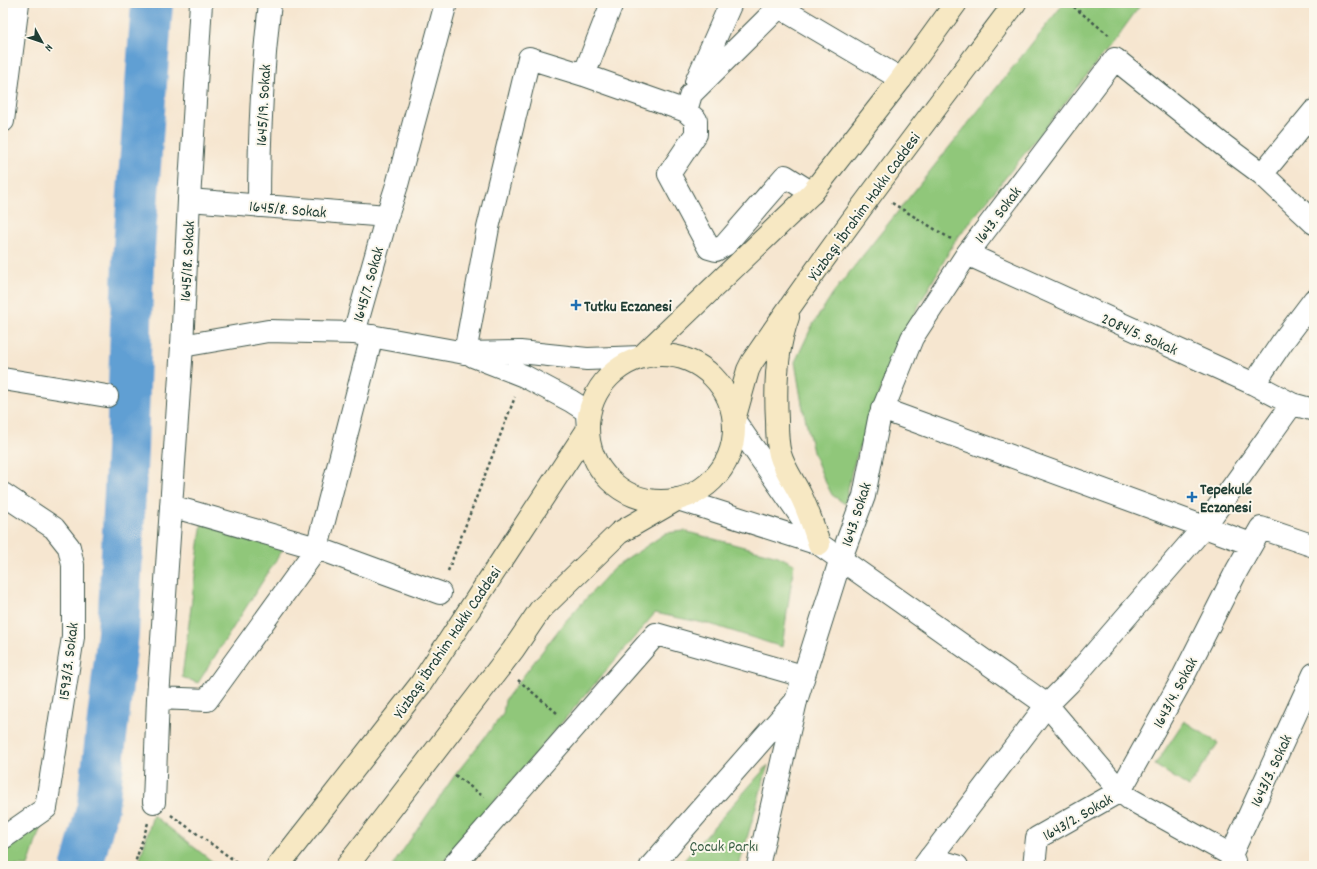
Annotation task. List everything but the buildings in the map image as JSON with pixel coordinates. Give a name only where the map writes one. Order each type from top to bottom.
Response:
[{"type":"main road","points":[[641,358],[812,194],[901,79],[956,3]]},
{"type":"main road","name":"Yüzbaşı İbrahim Hakkı Caddesi","points":[[734,420],[748,370],[795,298],[873,191],[1015,3]]},
{"type":"main road","points":[[795,298],[785,326],[776,381],[777,431],[780,453],[784,465],[812,520],[819,544]]},
{"type":"main road","points":[[347,866],[501,666],[540,610],[619,533],[678,499],[698,491],[714,478],[726,461],[733,441],[734,420],[729,400],[718,381],[702,367],[683,357],[662,354],[641,358],[619,368],[602,384],[592,405],[588,428],[592,450],[601,469],[616,485],[635,496],[642,498],[657,501],[678,499]]},
{"type":"main road","name":"Yüzbaşı İbrahim Hakkı Caddesi","points":[[278,866],[420,685],[588,428]]},
{"type":"street","points":[[3,121],[18,3]]},
{"type":"street","name":"1645/18. Sokak","points":[[154,802],[158,698],[182,346],[201,3]]},
{"type":"street","name":"1645/19. Sokak","points":[[259,206],[260,132],[265,46],[270,3]]},
{"type":"street","name":"1645/7. Sokak","points":[[446,3],[397,185],[387,216],[363,335],[465,353],[520,352],[587,359],[641,358]]},
{"type":"street","points":[[584,75],[612,3]]},
{"type":"street","points":[[732,3],[689,103],[696,120],[696,134],[669,174],[709,248],[716,250],[725,245],[785,176],[812,194]]},
{"type":"street","points":[[689,103],[778,7],[901,79]]},
{"type":"street","points":[[588,428],[585,410],[571,400],[524,376],[465,353],[488,228],[529,58],[584,75],[689,103]]},
{"type":"street","points":[[1115,59],[1262,174],[1314,223]]},
{"type":"street","name":"1643. Sokak","points":[[758,866],[796,701],[841,558],[864,496],[882,409],[912,338],[967,254],[1115,59]]},
{"type":"street","points":[[1262,174],[1314,111]]},
{"type":"street","name":"1645/8. Sokak","points":[[189,200],[387,216]]},
{"type":"street","name":"2084/5. Sokak","points":[[967,254],[1254,384],[1292,404],[1314,410]]},
{"type":"street","points":[[1254,384],[1283,341],[1314,300]]},
{"type":"street","points":[[158,698],[207,700],[317,548],[363,335],[268,331],[182,346]]},
{"type":"street","points":[[3,379],[108,396]]},
{"type":"street","points":[[957,866],[927,862],[1047,705],[1069,683],[1204,527],[1292,404]]},
{"type":"street","points":[[882,409],[1251,544]]},
{"type":"street","points":[[734,420],[819,544]]},
{"type":"street","name":"1593/3. Sokak","points":[[3,494],[54,528],[69,547],[73,565],[73,637],[46,808],[3,838]]},
{"type":"street","points":[[678,499],[819,544],[841,558],[1047,705],[1120,791],[1130,799],[1234,862]]},
{"type":"street","points":[[171,506],[317,548],[440,593]]},
{"type":"street","name":"1643/4. Sokak","points":[[1120,791],[1180,684],[1251,544],[1261,528],[1314,546]]},
{"type":"street","points":[[453,866],[656,634],[804,676]]},
{"type":"street","name":"1643/3. Sokak","points":[[1234,862],[1314,674]]},
{"type":"street","points":[[651,866],[796,701]]},
{"type":"street","name":"1643/2. Sokak","points":[[1034,866],[1037,838],[1120,791]]},
{"type":"path","points":[[1069,3],[1115,40],[1115,59]]},
{"type":"path","points":[[873,191],[955,241],[967,254]]},
{"type":"path","points":[[440,593],[524,376]]},
{"type":"path","points":[[501,666],[574,729]]},
{"type":"path","points":[[455,774],[501,811]]},
{"type":"path","points":[[134,866],[154,802]]},
{"type":"path","points":[[175,818],[242,866]]},
{"type":"green space","points":[[1064,3],[1142,3],[1115,40],[955,241],[902,336],[870,418],[852,470],[845,504],[832,495],[813,452],[802,404],[795,362],[812,326],[833,293]]},
{"type":"green space","points":[[202,521],[285,546],[198,683],[182,677]]},
{"type":"green space","points":[[684,531],[778,556],[794,564],[782,647],[713,625],[655,613],[440,866],[392,866],[455,775],[503,714],[505,700],[563,624],[614,568],[666,533]]},
{"type":"green space","points":[[1184,721],[1218,743],[1189,787],[1155,765]]},
{"type":"green space","name":"Çocuk Parkı","points":[[768,765],[739,866],[679,866]]},
{"type":"green space","points":[[153,815],[218,866],[138,866]]},
{"type":"green space","points":[[42,823],[28,866],[3,866],[3,848]]},
{"type":"waterway","points":[[82,866],[98,806],[118,633],[127,450],[133,261],[152,3]]},
{"type":"place","name":"Tutku Eczanesi","points":[[576,305]]},
{"type":"place","name":"Tepekule Eczanesi","points":[[1192,497]]}]
